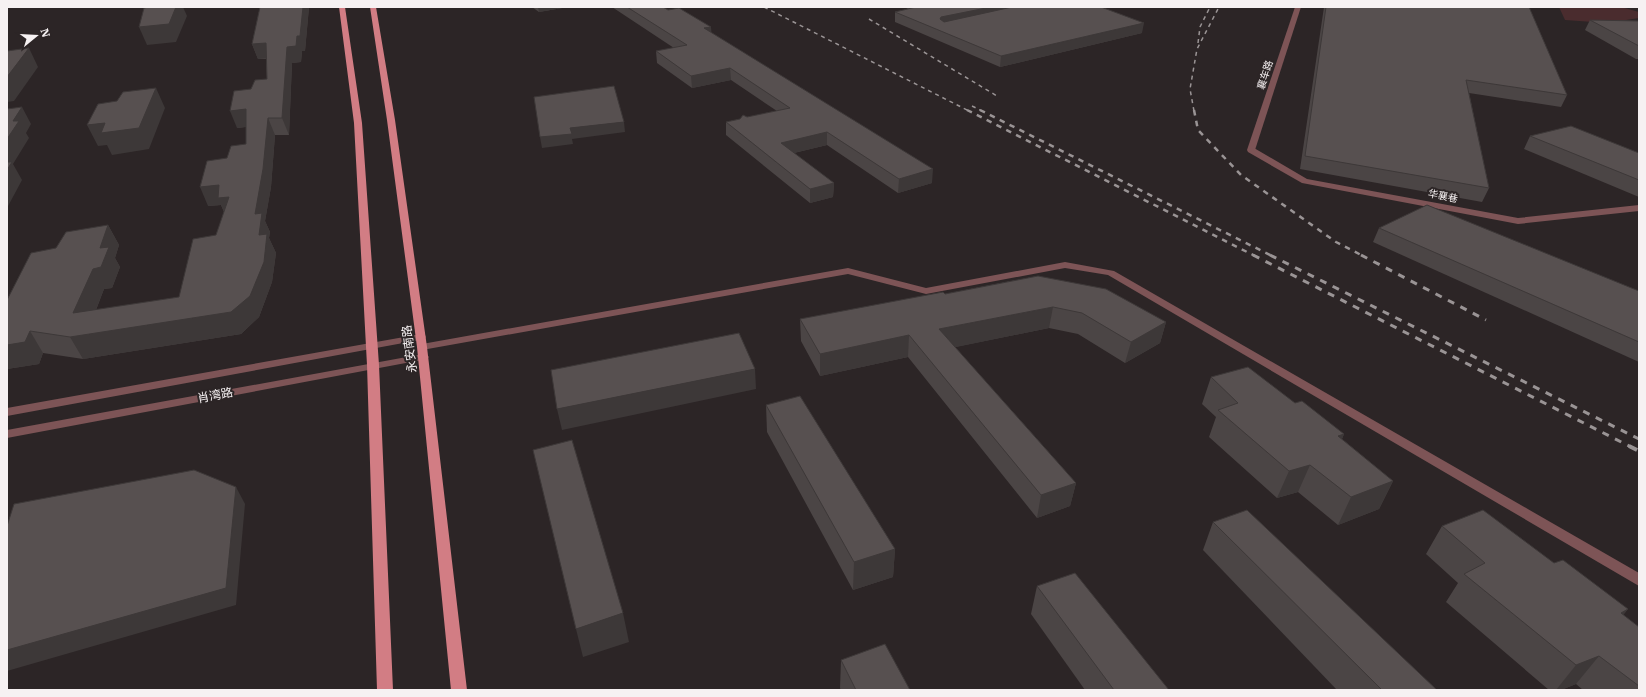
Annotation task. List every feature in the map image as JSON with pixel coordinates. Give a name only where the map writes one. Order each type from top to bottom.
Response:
[{"type":"main road","points":[[342,7],[358,123],[373,365],[385,690]]},
{"type":"main road","name":"永安南路","points":[[373,7],[391,120],[422,347],[459,690]]},
{"type":"street","name":"襄车路","points":[[1251,150],[1298,7]]},
{"type":"street","name":"华襄巷","points":[[1251,150],[1305,181],[1518,221],[1639,208]]},
{"type":"street","points":[[422,347],[848,271],[926,292],[1065,265],[1111,273],[1639,580]]},
{"type":"street","name":"肖湾路","points":[[7,412],[372,346],[422,347]]},
{"type":"street","name":"肖湾路","points":[[7,434],[373,365],[422,347]]},
{"type":"shaded area","points":[[1559,7],[1621,7],[1639,12],[1639,18],[1607,23],[1565,20]]},
{"type":"building","points":[[176,7],[169,24],[139,27],[144,8]]},
{"type":"building","points":[[260,7],[303,7],[300,36],[297,36],[296,46],[287,47],[282,118],[268,118],[263,169],[255,214],[262,213],[259,235],[267,234],[264,262],[250,296],[231,312],[70,337],[30,331],[25,342],[7,345],[7,300],[31,253],[56,248],[66,232],[108,225],[100,248],[109,247],[101,267],[93,269],[73,313],[179,297],[193,239],[216,235],[229,197],[218,198],[219,185],[200,187],[207,161],[227,158],[231,146],[246,144],[246,109],[230,111],[234,91],[251,89],[255,80],[267,79],[266,43],[252,44]]},
{"type":"building","points":[[627,7],[663,7],[668,10],[679,8],[711,27],[704,28],[933,169],[899,179],[827,132],[781,143],[834,183],[810,189],[726,122],[740,119],[743,115],[747,117],[790,108],[730,68],[691,76],[656,51],[687,45]]},
{"type":"building","points":[[916,7],[991,7],[941,17],[940,19],[944,22],[1012,7],[1101,7],[1144,23],[1001,56],[895,12]]},
{"type":"building","points":[[1326,7],[1529,7],[1567,95],[1466,80],[1489,188],[1305,156]]},
{"type":"building","points":[[1590,20],[1639,21],[1639,46]]},
{"type":"building","points":[[29,48],[7,77],[7,51]]},
{"type":"building","points":[[614,86],[624,122],[570,128],[572,134],[540,137],[534,97]]},
{"type":"building","points":[[156,88],[139,128],[101,133],[105,123],[87,125],[98,104],[117,101],[123,92]]},
{"type":"building","points":[[22,107],[13,121],[19,121],[7,139],[7,109]]},
{"type":"building","points":[[1571,126],[1639,153],[1639,180],[1530,136]]},
{"type":"building","points":[[7,162],[12,162],[7,170]]},
{"type":"building","points":[[1427,205],[1639,291],[1639,342],[1379,228]]},
{"type":"building","points":[[1038,276],[1106,289],[1166,322],[1131,342],[1082,313],[1053,307],[939,329],[1076,483],[1041,495],[909,335],[820,354],[800,319],[943,292],[945,294]]},
{"type":"building","points":[[739,333],[755,369],[557,409],[551,370]]},
{"type":"building","points":[[1248,367],[1295,403],[1302,401],[1344,434],[1338,436],[1393,481],[1351,497],[1310,465],[1289,471],[1218,410],[1238,403],[1211,377]]},
{"type":"building","points":[[800,396],[895,549],[854,562],[766,405]]},
{"type":"building","points":[[572,440],[623,613],[576,629],[533,450]]},
{"type":"building","points":[[194,470],[236,487],[226,588],[7,650],[7,526],[14,504]]},
{"type":"building","points":[[1247,510],[1437,690],[1382,690],[1213,522]]},
{"type":"building","points":[[1483,510],[1554,563],[1563,560],[1628,609],[1621,613],[1639,627],[1639,686],[1599,656],[1576,665],[1464,574],[1485,563],[1442,526]]},
{"type":"building","points":[[1075,573],[1169,690],[1114,690],[1037,586]]},
{"type":"building","points":[[885,644],[910,690],[856,690],[841,660]]},
{"type":"railway","points":[[764,7],[969,111]]},
{"type":"railway","points":[[1198,43],[1200,27],[1210,7]]},
{"type":"railway","points":[[1194,111],[1190,89],[1197,49],[1219,7]]},
{"type":"railway","points":[[869,19],[997,96]]},
{"type":"railway","points":[[972,106],[1270,255]]},
{"type":"railway","points":[[967,110],[1255,256]]},
{"type":"railway","points":[[1194,110],[1198,130],[1241,175],[1336,242],[1363,256]]},
{"type":"railway","points":[[1253,255],[1631,447]]},
{"type":"railway","points":[[1270,255],[1639,439]]},
{"type":"railway","points":[[1361,255],[1486,320]]},
{"type":"railway","points":[[1631,447],[1639,451]]}]
